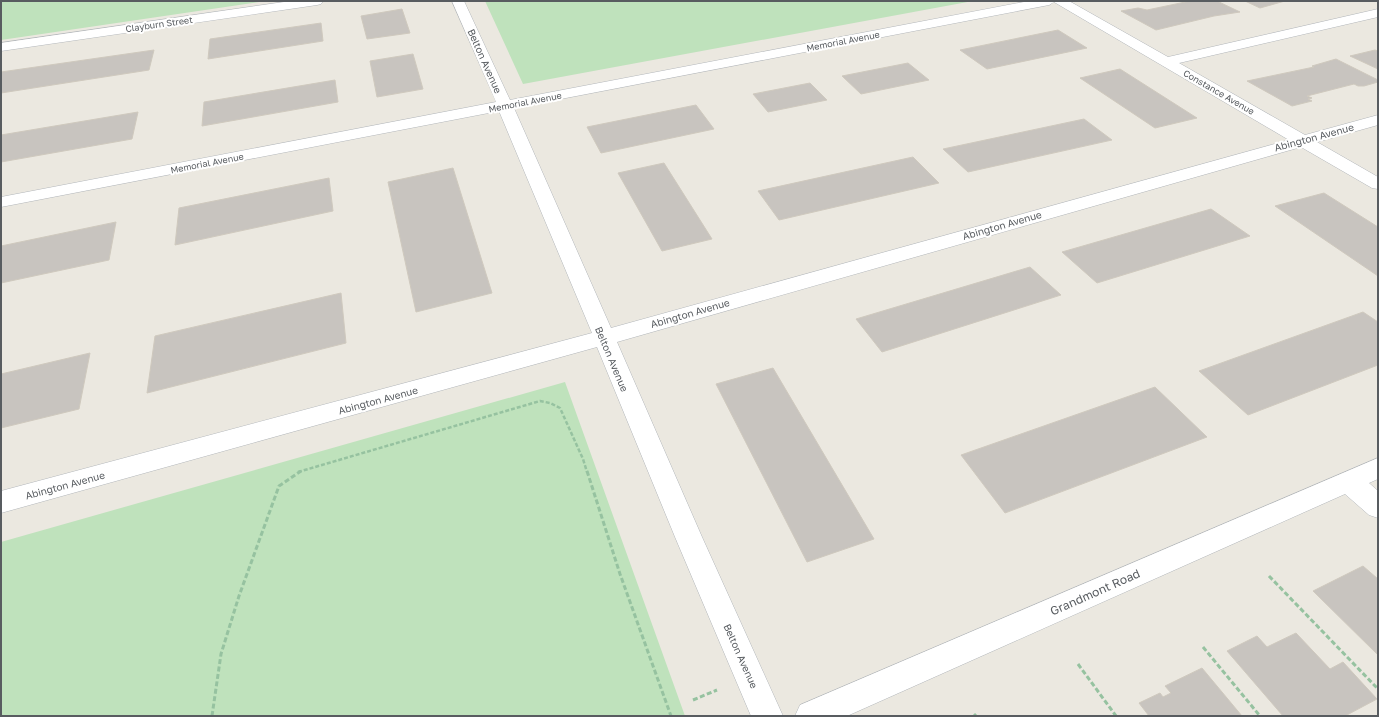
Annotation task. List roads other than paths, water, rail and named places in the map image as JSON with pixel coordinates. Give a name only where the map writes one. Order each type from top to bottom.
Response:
[{"type":"street","name":"Clayburn Street","points":[[1,47],[317,1]]},
{"type":"street","name":"Belton Avenue","points":[[458,1],[505,106],[603,338],[767,716]]},
{"type":"street","name":"Memorial Avenue","points":[[1,202],[1049,1]]},
{"type":"street","name":"Constance Avenue","points":[[1060,1],[1378,184]]},
{"type":"street","points":[[1166,62],[1378,14]]},
{"type":"street","name":"Abington Avenue","points":[[1,502],[603,338],[1378,120]]},
{"type":"street","name":"Grandmont Road","points":[[811,716],[1378,468]]},
{"type":"street","points":[[1348,481],[1378,507]]}]
